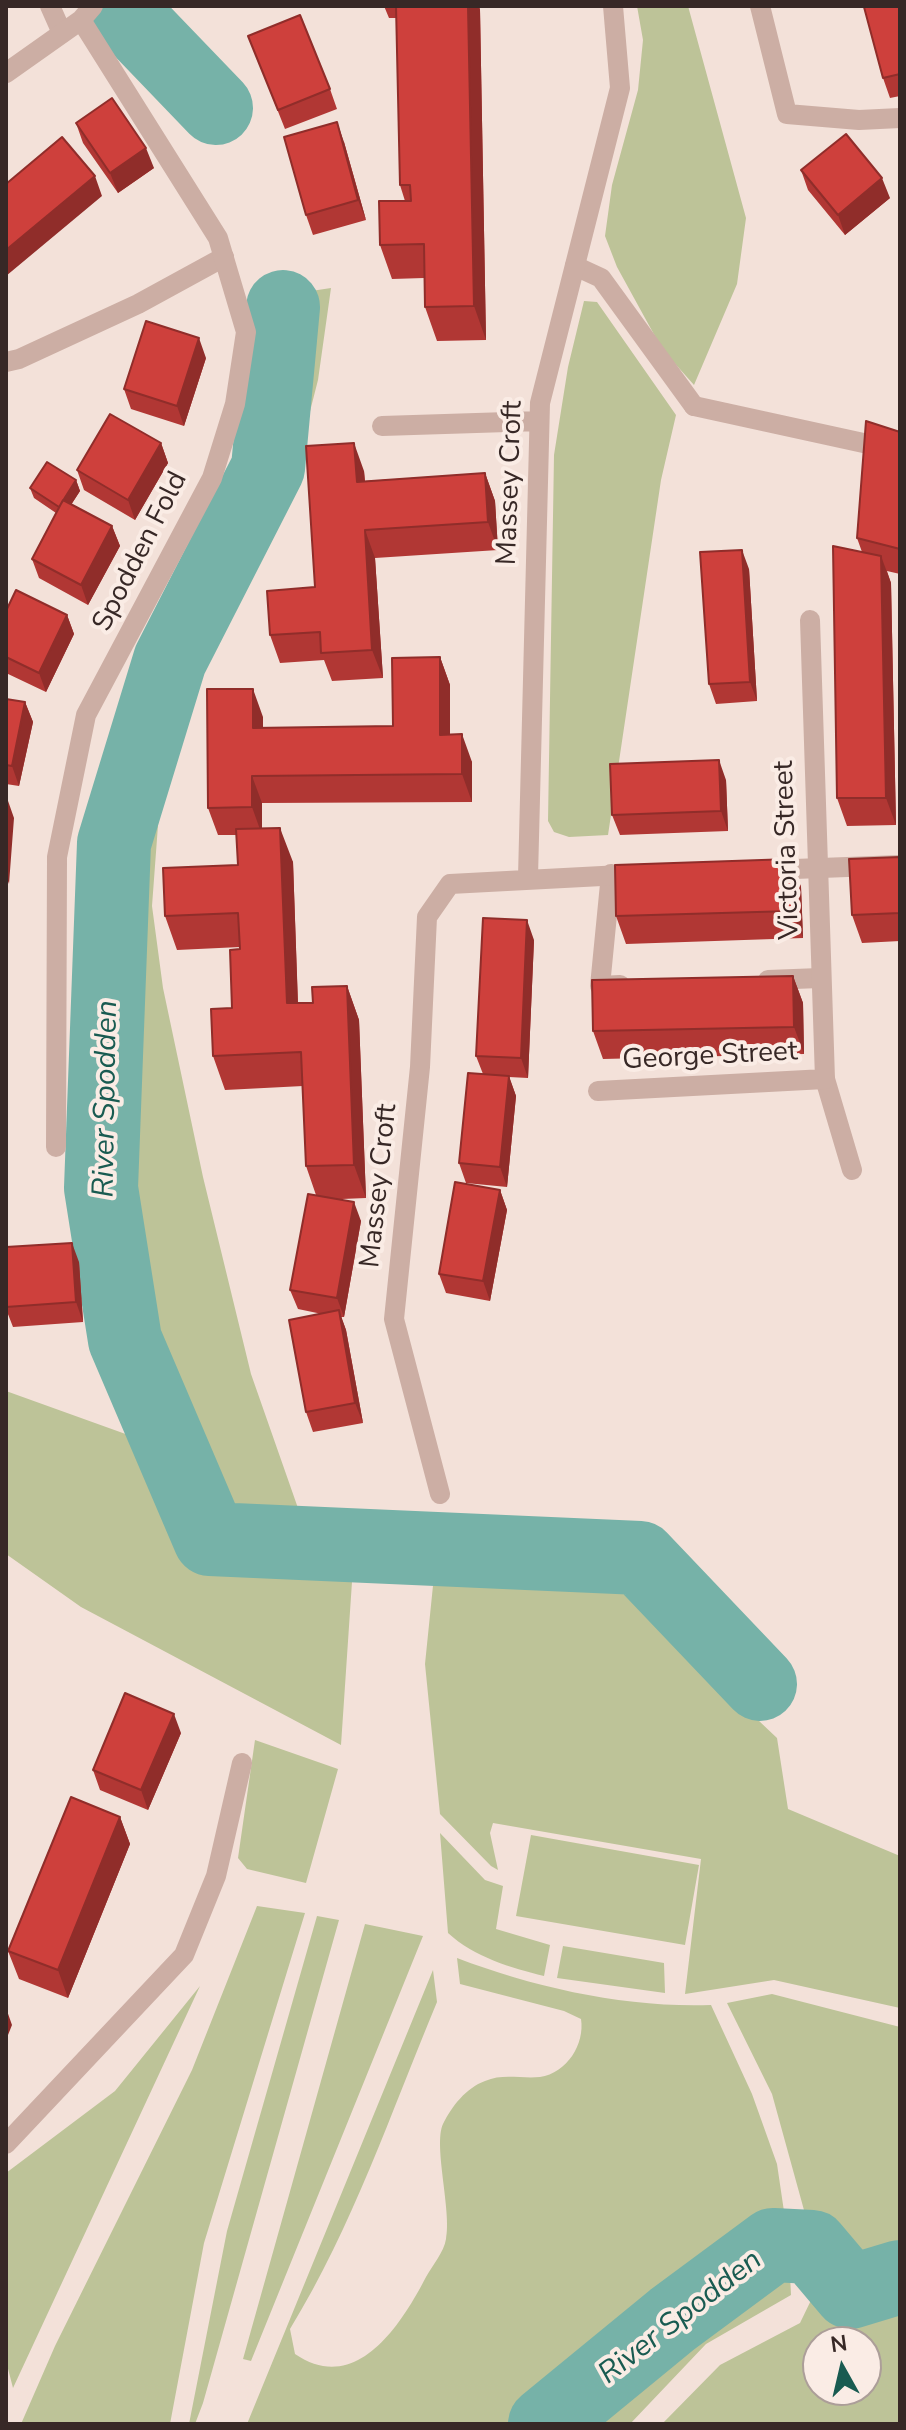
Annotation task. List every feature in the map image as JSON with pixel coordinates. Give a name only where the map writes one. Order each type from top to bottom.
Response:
[{"type":"street","points":[[50,6],[62,33]]},
{"type":"street","name":"Massey Croft","points":[[440,1494],[394,1319],[420,1067],[427,917],[450,884],[528,877],[540,403],[620,88],[613,6]]},
{"type":"street","points":[[760,6],[787,114],[859,120],[900,118]]},
{"type":"street","points":[[6,73],[88,11]]},
{"type":"street","name":"Spodden Fold","points":[[56,1147],[57,857],[86,715],[212,478],[235,404],[246,332],[218,238],[88,11]]},
{"type":"street","points":[[6,362],[19,359],[138,304],[224,257]]},
{"type":"street","points":[[575,266],[601,278],[694,406],[900,451]]},
{"type":"street","points":[[382,426],[539,421]]},
{"type":"street","name":"Victoria Street","points":[[810,620],[815,869],[825,1079],[852,1170]]},
{"type":"street","points":[[752,871],[900,865]]},
{"type":"street","points":[[528,877],[658,873]]},
{"type":"street","points":[[611,874],[600,986],[648,984]]},
{"type":"street","points":[[742,981],[820,978]]},
{"type":"street","name":"George Street","points":[[598,1091],[825,1079]]},
{"type":"street","points":[[6,2144],[184,1955],[216,1876],[242,1763]]},
{"type":"green space","points":[[637,6],[688,6],[746,218],[737,284],[694,385],[662,349],[617,267],[605,236],[612,185],[638,90],[643,40]]},
{"type":"green space","points":[[331,288],[318,380],[293,478],[184,700],[161,785],[152,906],[163,988],[203,1177],[251,1374],[299,1511],[363,1516],[357,1532],[215,1523],[143,1339],[116,1186],[125,847],[177,674],[273,479],[298,293]]},
{"type":"green space","points":[[584,301],[597,302],[676,415],[661,480],[608,835],[569,837],[554,832],[548,821],[554,455],[568,367]]},
{"type":"green space","points":[[6,1391],[145,1441],[191,1554],[353,1567],[341,1745],[81,1607],[6,1554]]},
{"type":"green space","points":[[435,1566],[608,1578],[777,1738],[788,1809],[900,1856],[900,2008],[774,1980],[685,1994],[701,1859],[493,1823],[490,1833],[498,1870],[491,1866],[440,1814],[425,1664]]},
{"type":"green space","points":[[255,1740],[338,1769],[306,1883],[247,1869],[238,1858]]},
{"type":"green space","points":[[440,1833],[485,1880],[503,1886],[496,1929],[550,1945],[544,1976],[481,1955],[448,1933]]},
{"type":"green space","points":[[531,1835],[699,1865],[685,1945],[516,1916]]},
{"type":"green space","points":[[257,1906],[305,1913],[204,2243],[170,2424],[21,2424],[55,2346],[192,2070]]},
{"type":"green space","points":[[317,1916],[339,1920],[203,2403],[195,2424],[189,2424],[227,2231]]},
{"type":"green space","points":[[365,1924],[423,1936],[251,2361],[243,2359]]},
{"type":"green space","points":[[563,1946],[664,1963],[665,1993],[557,1978]]},
{"type":"green space","points":[[457,1958],[582,1994],[647,2003],[711,2005],[752,2094],[777,2164],[786,2225],[756,2231],[522,2424],[247,2424],[433,1970],[437,2002],[352,2209],[313,2290],[290,2329],[295,2354],[317,2365],[338,2366],[357,2361],[390,2334],[445,2244],[447,2213],[440,2147],[443,2124],[451,2111],[460,2098],[485,2081],[499,2077],[540,2077],[558,2070],[577,2047],[581,2019],[564,2011],[460,1984]]},
{"type":"green space","points":[[200,1986],[13,2388],[6,2361],[6,2173],[115,2091]]},
{"type":"green space","points":[[772,1994],[900,2027],[900,2258],[857,2277],[807,2221],[772,2094],[727,2003]]},
{"type":"green space","points":[[789,2254],[791,2295],[706,2344],[630,2424],[566,2424],[705,2306],[776,2255]]},
{"type":"green space","points":[[815,2292],[852,2305],[900,2297],[900,2424],[662,2424],[720,2365],[800,2323]]},
{"type":"building","points":[[396,6],[468,6],[474,306],[425,307],[424,244],[380,245],[379,201],[411,201],[410,185],[400,185]]},
{"type":"building","points":[[900,6],[900,74],[883,78],[864,7]]},
{"type":"building","points":[[300,15],[330,89],[278,110],[248,36]]},
{"type":"building","points":[[112,98],[146,148],[110,173],[76,123]]},
{"type":"building","points":[[337,122],[358,200],[306,215],[284,137]]},
{"type":"building","points":[[846,134],[882,178],[838,215],[801,170]]},
{"type":"building","points":[[62,137],[95,176],[6,250],[6,184]]},
{"type":"building","points":[[146,321],[199,338],[177,406],[124,389]]},
{"type":"building","points":[[110,414],[161,443],[128,500],[77,470]]},
{"type":"building","points":[[866,421],[900,432],[900,549],[857,538]]},
{"type":"building","points":[[354,443],[357,482],[485,473],[488,522],[365,530],[372,650],[321,653],[320,632],[270,635],[267,591],[315,587],[306,446]]},
{"type":"building","points":[[47,462],[76,480],[59,507],[30,488]]},
{"type":"building","points":[[63,500],[112,526],[81,585],[32,559]]},
{"type":"building","points":[[833,546],[881,556],[886,798],[837,798]]},
{"type":"building","points":[[742,550],[750,682],[709,684],[700,552]]},
{"type":"building","points":[[16,590],[67,615],[39,673],[6,657],[6,611]]},
{"type":"building","points":[[440,657],[440,735],[462,734],[462,774],[252,776],[252,807],[208,808],[207,689],[253,689],[253,728],[393,726],[392,658]]},
{"type":"building","points":[[6,699],[25,702],[12,766],[6,765]]},
{"type":"building","points":[[719,760],[721,811],[612,815],[610,764]]},
{"type":"building","points":[[280,828],[287,1003],[313,1003],[312,987],[347,986],[354,1165],[306,1166],[301,1052],[213,1056],[211,1009],[232,1008],[230,950],[240,949],[238,913],[165,916],[163,868],[238,865],[236,829]]},
{"type":"building","points":[[900,857],[900,913],[852,915],[849,859]]},
{"type":"building","points":[[791,859],[792,911],[616,916],[615,865]]},
{"type":"building","points":[[483,918],[527,920],[521,1058],[476,1056]]},
{"type":"building","points":[[793,976],[794,1027],[593,1031],[592,980]]},
{"type":"building","points":[[468,1073],[509,1076],[500,1167],[459,1163]]},
{"type":"building","points":[[455,1182],[500,1190],[483,1281],[439,1274]]},
{"type":"building","points":[[308,1194],[354,1202],[337,1298],[290,1290]]},
{"type":"building","points":[[72,1243],[76,1302],[6,1307],[6,1247]]},
{"type":"building","points":[[339,1310],[355,1403],[306,1412],[289,1320]]},
{"type":"building","points":[[125,1693],[174,1714],[141,1790],[93,1770]]},
{"type":"building","points":[[71,1797],[120,1817],[58,1970],[8,1951]]},
{"type":"waterway","name":"River Spodden","points":[[118,6],[216,108]]},
{"type":"waterway","name":"River Spodden","points":[[283,307],[268,468],[170,660],[114,843],[101,1188],[125,1340],[210,1539],[640,1558],[760,1684]]},
{"type":"waterway","name":"River Spodden","points":[[545,2424],[673,2319],[773,2245],[812,2247],[850,2292],[900,2277]]}]
